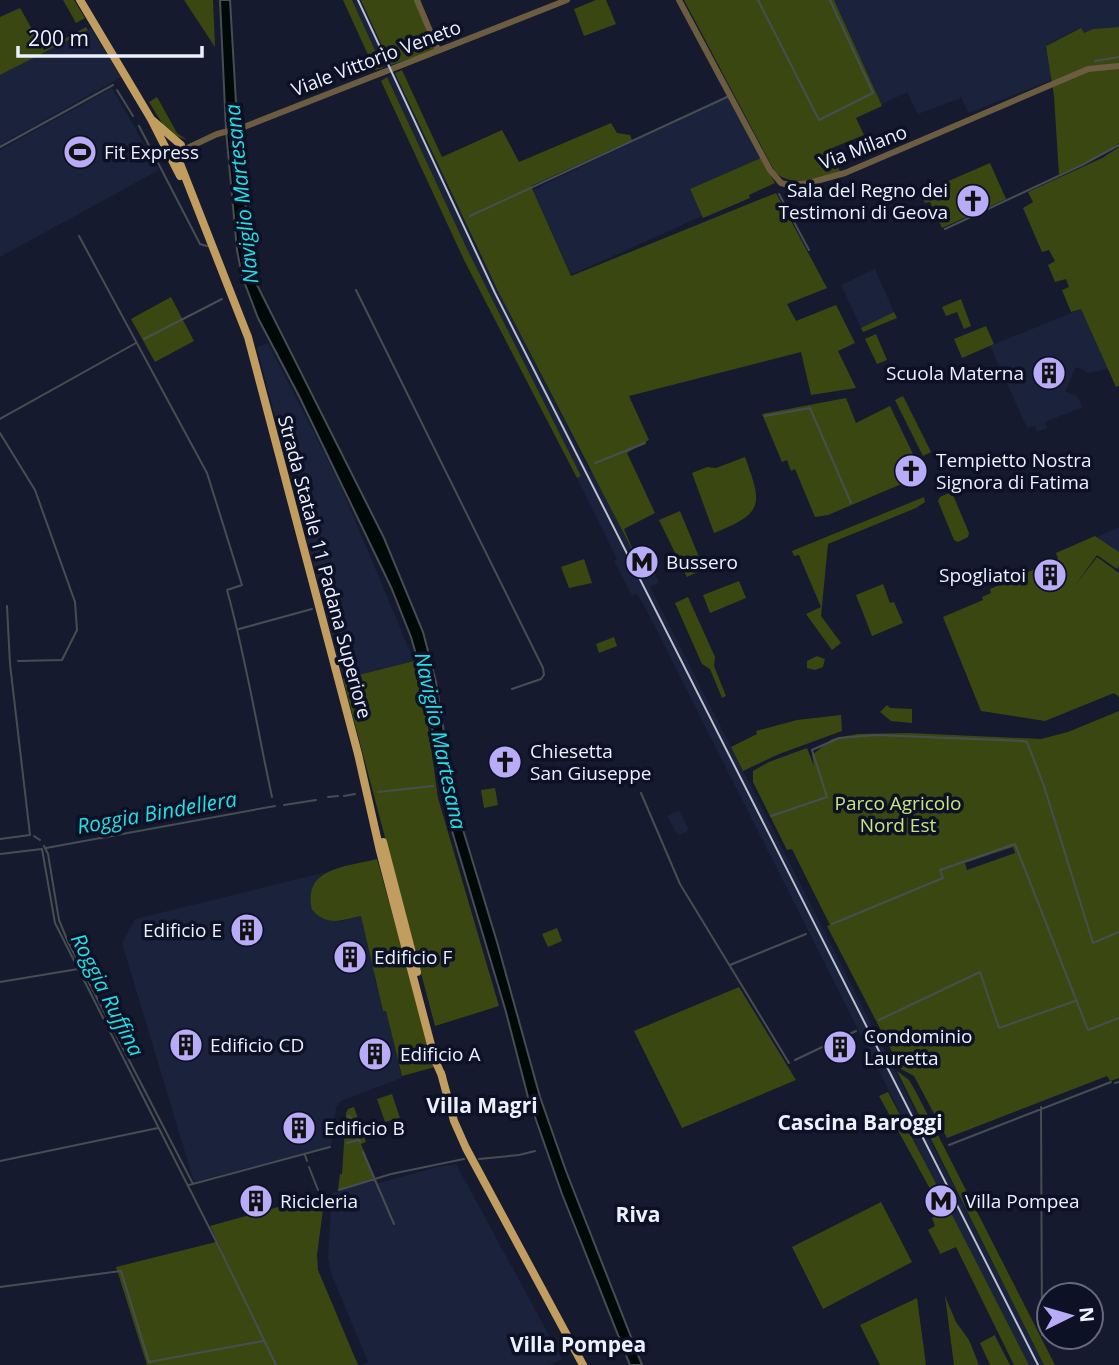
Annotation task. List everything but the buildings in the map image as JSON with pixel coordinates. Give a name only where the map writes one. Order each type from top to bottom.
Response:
[{"type":"main road","name":"Strada Statale 11 Padana Superiore","points":[[80,0],[151,119],[175,148],[242,320],[458,1129],[583,1365]]},
{"type":"street","points":[[417,0],[438,50]]},
{"type":"street","name":"Viale Vittorio Veneto","points":[[175,148],[238,129],[567,0]]},
{"type":"street","name":"Via Milano","points":[[680,0],[770,170],[781,183],[789,185],[817,181],[853,170],[1088,69],[1119,66]]},
{"type":"shaded area","points":[[352,0],[361,0],[391,65],[383,68]]},
{"type":"shaded area","points":[[833,0],[1119,0],[1119,27],[1093,29],[1083,33],[1080,28],[1046,45],[1052,80],[969,113],[961,98],[918,114],[907,92],[881,105]]},
{"type":"shaded area","points":[[91,28],[121,77],[0,145],[0,75]]},
{"type":"shaded area","points":[[395,73],[476,247],[590,472],[592,471],[636,557],[642,554],[650,572],[653,570],[659,582],[650,587],[1044,1365],[1029,1365],[946,1205],[941,1208],[934,1196],[940,1192],[645,607],[637,594],[632,596],[614,561],[617,559],[577,478],[581,476],[468,251],[387,77]]},
{"type":"shaded area","points":[[112,88],[159,170],[0,257],[0,150]]},
{"type":"shaded area","points":[[730,95],[761,158],[690,189],[702,216],[571,275],[533,190]]},
{"type":"shaded area","points":[[875,269],[894,312],[861,328],[841,285]]},
{"type":"shaded area","points":[[1081,309],[1108,369],[1089,373],[1076,367],[1065,392],[1077,396],[1083,407],[1045,422],[1047,428],[1037,432],[1035,426],[1027,428],[990,346]]},
{"type":"shaded area","points":[[268,343],[339,482],[414,661],[343,679],[257,347]]},
{"type":"shaded area","points":[[1119,527],[1119,552],[1097,537]]},
{"type":"shaded area","points":[[679,810],[689,830],[678,836],[667,816]]},
{"type":"shaded area","points":[[327,872],[320,876],[339,922],[361,916],[402,1078],[341,1101],[336,1108],[331,1146],[194,1182],[122,943],[135,919]]},
{"type":"shaded area","points":[[456,1164],[562,1359],[549,1365],[361,1365],[368,1362],[331,1273],[328,1259],[332,1193],[375,1180],[376,1184]]},
{"type":"green space","points":[[63,0],[74,0],[85,18],[76,23]]},
{"type":"green space","points":[[184,0],[213,0],[215,47]]},
{"type":"green space","points":[[343,0],[352,0],[383,68],[375,70]]},
{"type":"green space","points":[[361,0],[415,0],[436,50],[391,65]]},
{"type":"green space","points":[[596,0],[606,0],[616,24],[584,36],[574,9]]},
{"type":"green space","points":[[684,0],[834,0],[882,106],[856,118],[864,135],[832,148],[840,172],[798,181],[782,177],[775,172]]},
{"type":"green space","points":[[20,8],[44,50],[86,27],[88,30],[0,75],[0,17]]},
{"type":"green space","points":[[1119,27],[1119,143],[1107,152],[1059,175],[1054,96],[1046,46],[1081,28],[1084,33],[1093,29]]},
{"type":"green space","points":[[402,70],[442,157],[502,130],[519,162],[611,123],[617,133],[630,135],[632,140],[531,186],[571,276],[776,193],[827,288],[787,304],[796,321],[836,305],[855,343],[838,351],[856,388],[811,395],[801,352],[629,396],[649,440],[627,453],[655,513],[624,529],[636,557],[498,291],[395,73]]},
{"type":"green space","points":[[387,77],[468,251],[581,476],[577,478],[465,262],[381,81]]},
{"type":"green space","points":[[157,97],[177,133],[187,140],[168,133],[149,102]]},
{"type":"green space","points":[[1119,147],[1119,386],[1116,387],[1081,309],[1071,312],[1062,290],[1069,287],[1066,279],[1055,282],[1048,265],[1055,261],[1049,250],[1042,252],[1023,208],[1033,202],[1028,192],[1102,158]]},
{"type":"green space","points":[[761,158],[775,183],[749,195],[750,198],[703,218],[690,189]]},
{"type":"green space","points":[[990,163],[1006,199],[942,228],[930,202],[925,203],[921,193]]},
{"type":"green space","points":[[171,297],[194,341],[155,362],[131,319]]},
{"type":"green space","points":[[961,299],[971,326],[964,329],[957,312],[946,316],[942,307]]},
{"type":"green space","points":[[894,312],[897,318],[863,332],[861,328]]},
{"type":"green space","points":[[986,326],[994,344],[962,358],[954,339]]},
{"type":"green space","points":[[876,334],[887,360],[877,364],[865,339]]},
{"type":"green space","points":[[903,396],[931,452],[923,456],[895,400]]},
{"type":"green space","points":[[846,398],[856,423],[890,406],[923,475],[828,515],[815,517],[795,469],[791,471],[787,460],[782,462],[762,414]]},
{"type":"green space","points":[[745,457],[754,486],[755,505],[751,513],[743,519],[714,533],[692,473],[707,467],[716,468]]},
{"type":"green space","points":[[949,493],[953,495],[969,533],[968,537],[958,542],[954,540],[938,501]]},
{"type":"green space","points":[[924,497],[925,502],[916,508],[828,544],[821,616],[841,643],[832,650],[806,614],[821,607],[799,555],[794,556],[792,551]]},
{"type":"green space","points":[[680,511],[704,569],[687,577],[659,520]]},
{"type":"green space","points":[[1095,536],[1119,552],[1119,566],[1117,569],[1097,555],[1074,587],[1097,557],[1119,573],[1119,697],[1114,693],[1045,721],[981,711],[943,617],[983,600],[982,597],[991,593],[990,589],[1058,559],[1056,553]]},
{"type":"green space","points":[[584,559],[592,583],[569,588],[561,567]]},
{"type":"green space","points":[[739,581],[746,598],[710,613],[703,595]]},
{"type":"green space","points":[[883,584],[890,603],[894,602],[903,623],[872,636],[856,595]]},
{"type":"green space","points":[[688,597],[715,657],[714,666],[726,696],[722,698],[710,669],[702,664],[675,603]]},
{"type":"green space","points":[[614,637],[617,646],[599,653],[596,644]]},
{"type":"green space","points":[[817,656],[825,659],[823,667],[815,670],[807,668],[807,661]]},
{"type":"green space","points":[[414,661],[426,712],[438,798],[499,1006],[435,1026],[343,679]]},
{"type":"green space","points":[[887,705],[890,708],[912,709],[912,723],[891,721],[880,712]]},
{"type":"green space","name":"Parco Agricolo Nord Est","points":[[1119,711],[1119,1078],[1110,1081],[1107,1076],[947,1138],[914,1076],[901,1069],[827,926],[830,925],[792,849],[787,850],[753,782],[753,771],[807,748],[814,766],[812,755],[832,739],[857,734],[909,733],[1041,739],[1068,732]],"holes":[[[1013,847],[1015,853],[967,870],[965,863]]]},
{"type":"green space","points":[[841,715],[842,731],[779,754],[743,771],[731,747],[757,734],[756,731],[797,720]]},
{"type":"green space","points":[[495,788],[498,805],[484,808],[481,790]]},
{"type":"green space","points":[[377,859],[435,1067],[402,1076],[386,1011],[383,1011],[361,916],[329,920],[312,910],[311,896],[320,877],[341,867]]},
{"type":"green space","points":[[557,928],[562,941],[548,947],[542,934]]},
{"type":"green space","points":[[739,987],[796,1080],[682,1128],[634,1031]]},
{"type":"green space","points":[[897,1071],[909,1080],[916,1092],[1035,1326],[1035,1347]]},
{"type":"green space","points":[[888,1092],[941,1193],[934,1196],[879,1096]]},
{"type":"green space","points":[[392,1094],[400,1118],[385,1122],[377,1099]]},
{"type":"green space","points":[[354,1107],[366,1142],[361,1144],[375,1178],[338,1190],[342,1174],[346,1113]]},
{"type":"green space","points":[[325,1194],[317,1255],[318,1270],[358,1365],[147,1365],[116,1267],[216,1242],[234,1276],[210,1226]]},
{"type":"green space","points":[[881,1202],[912,1262],[823,1309],[792,1247]]},
{"type":"green space","points":[[947,1205],[1029,1365],[1014,1365],[956,1247],[940,1254],[928,1230],[935,1226],[932,1218],[942,1213],[941,1208]]},
{"type":"green space","points":[[945,1296],[956,1322],[969,1340],[979,1365],[954,1365]]},
{"type":"green space","points":[[917,1298],[926,1365],[880,1365],[860,1325]]},
{"type":"green space","points":[[995,1335],[1010,1365],[990,1365],[980,1343]]},
{"type":"green space","points":[[1037,1351],[1048,1351],[1055,1365],[1044,1365]]},
{"type":"water","name":"Naviglio Martesana","points":[[220,0],[230,0],[248,249],[256,283],[384,538],[423,632],[436,682],[461,823],[540,1097],[642,1365],[630,1365],[562,1194],[528,1097],[506,1012],[450,824],[423,678],[411,637],[391,587],[299,396],[258,318],[242,276],[237,250],[226,130]]},
{"type":"waterway","points":[[758,0],[819,120],[873,93],[830,0]]},
{"type":"waterway","points":[[1095,61],[1119,57]]},
{"type":"waterway","points":[[0,147],[113,85]]},
{"type":"waterway","points":[[117,90],[133,116]]},
{"type":"waterway","points":[[470,216],[727,97]]},
{"type":"waterway","points":[[139,126],[200,244],[207,246]]},
{"type":"waterway","points":[[945,229],[1119,145]]},
{"type":"waterway","points":[[779,194],[809,250]]},
{"type":"waterway","points":[[79,236],[207,473],[242,585],[227,590],[246,667],[272,797]]},
{"type":"waterway","points":[[356,290],[543,668],[544,675],[541,679],[512,689]]},
{"type":"waterway","points":[[144,339],[222,299]]},
{"type":"waterway","points":[[0,419],[136,343]]},
{"type":"waterway","points":[[765,416],[810,408],[851,503]]},
{"type":"waterway","points":[[0,433],[35,490],[75,602],[77,630],[62,660],[18,661]]},
{"type":"waterway","points":[[595,463],[645,443]]},
{"type":"waterway","points":[[325,606],[330,604]]},
{"type":"waterway","points":[[0,839],[30,835],[10,664],[7,606]]},
{"type":"waterway","points":[[239,629],[312,609]]},
{"type":"waterway","points":[[771,816],[827,797],[812,750],[839,738],[876,735],[1027,742],[1044,786],[1093,943],[1119,932]]},
{"type":"waterway","name":"Roggia Bindellera","points":[[378,792],[433,786]]},
{"type":"waterway","points":[[641,793],[680,884],[789,1063]]},
{"type":"waterway","name":"Roggia Bindellera","points":[[344,796],[355,794]]},
{"type":"waterway","name":"Roggia Bindellera","points":[[328,797],[338,796]]},
{"type":"waterway","name":"Roggia Bindellera","points":[[284,805],[316,800]]},
{"type":"waterway","name":"Roggia Bindellera","points":[[46,848],[275,806]]},
{"type":"waterway","points":[[34,836],[40,840]]},
{"type":"waterway","points":[[832,924],[943,878],[940,870],[1015,844],[1088,1030],[1119,1018]]},
{"type":"waterway","points":[[44,846],[48,854],[59,920],[68,942],[193,1184]]},
{"type":"waterway","name":"Roggia Ruffina","points":[[0,854],[42,849],[55,923],[276,1365]]},
{"type":"waterway","points":[[730,965],[806,934]]},
{"type":"waterway","points":[[0,982],[78,969]]},
{"type":"waterway","points":[[879,1020],[980,972],[999,1028],[1075,1001]]},
{"type":"waterway","points":[[795,1060],[856,1031]]},
{"type":"waterway","points":[[949,1145],[1111,1082]]},
{"type":"waterway","points":[[1115,1083],[1119,1082]]},
{"type":"waterway","points":[[1041,1107],[1042,1281]]},
{"type":"waterway","points":[[349,1116],[360,1142]]},
{"type":"waterway","points":[[0,1161],[158,1128]]},
{"type":"waterway","name":"Roggia Ruffina","points":[[347,1143],[358,1140]]},
{"type":"waterway","name":"Roggia Ruffina","points":[[189,1185],[330,1147]]},
{"type":"waterway","points":[[479,1159],[535,1151]]},
{"type":"waterway","name":"Roggia Ruffina","points":[[363,1152],[394,1224]]},
{"type":"waterway","name":"Roggia Ruffina","points":[[305,1155],[307,1161]]},
{"type":"waterway","points":[[339,1190],[391,1174],[464,1159]]},
{"type":"waterway","name":"Roggia Ruffina","points":[[309,1167],[318,1190]]},
{"type":"waterway","points":[[0,1287],[121,1271],[149,1362],[263,1341]]},
{"type":"railway","points":[[358,0],[495,293],[1038,1365]]},
{"type":"place","name":"Fit Express","points":[[80,152]]},
{"type":"place","name":"Sala del Regno dei Testimoni di Geova","points":[[973,201]]},
{"type":"place","name":"Scuola Materna","points":[[1049,373]]},
{"type":"place","name":"Tempietto Nostra Signora di Fatima","points":[[911,471]]},
{"type":"place","name":"Bussero","points":[[642,562]]},
{"type":"place","name":"Spogliatoi","points":[[1050,575]]},
{"type":"place","name":"Chiesetta San Giuseppe","points":[[505,762]]},
{"type":"place","name":"Edificio E","points":[[247,930]]},
{"type":"place","name":"Edificio F","points":[[350,957]]},
{"type":"place","name":"Edificio CD","points":[[186,1045]]},
{"type":"place","name":"Condominio Lauretta","points":[[840,1047]]},
{"type":"place","name":"Edificio A","points":[[375,1054]]},
{"type":"place","name":"Edificio B","points":[[299,1128]]},
{"type":"place","name":"Ricicleria","points":[[256,1201]]},
{"type":"place","name":"Villa Pompea","points":[[941,1201]]},
{"type":"district","name":"Villa Magri","points":[[482,1106]]},
{"type":"district","name":"Cascina Baroggi","points":[[860,1123]]},
{"type":"district","name":"Riva","points":[[638,1215]]},
{"type":"district","name":"Villa Pompea","points":[[578,1345]]}]
